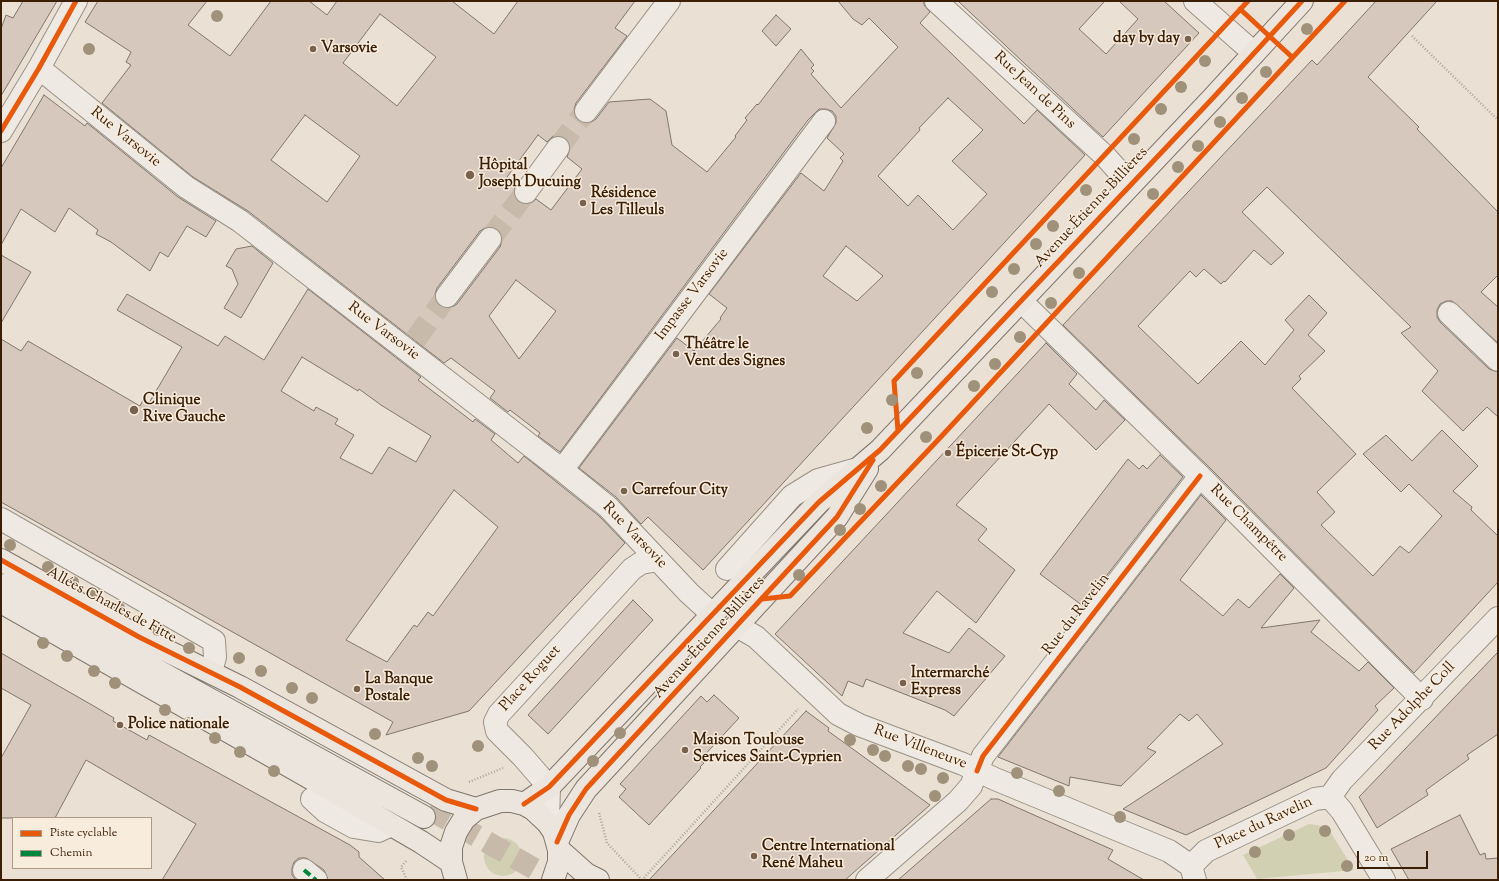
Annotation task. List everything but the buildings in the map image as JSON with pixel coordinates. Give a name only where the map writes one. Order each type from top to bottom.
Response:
[{"type":"main road","name":"Avenue Étienne Billières","points":[[524,804],[549,787],[819,502],[880,450],[1302,1]]},
{"type":"main road","name":"Avenue Étienne Billières","points":[[553,880],[559,862],[555,838],[586,789],[837,517],[880,450]]},
{"type":"main road","name":"Allées Charles de Fitte","points":[[1,560],[139,637],[211,672],[446,800],[476,809]]},
{"type":"main road","name":"Allées Charles de Fitte","points":[[1,585],[426,813],[172,664],[139,637]]},
{"type":"main road","points":[[1,602],[188,707],[391,825],[451,873]]},
{"type":"main road","points":[[451,873],[451,847],[456,832],[464,819],[476,809],[500,801],[512,801],[533,808],[555,838],[586,874],[598,880]]},
{"type":"street","points":[[1,131],[39,68],[76,1]]},
{"type":"street","points":[[586,111],[669,1]]},
{"type":"street","name":"Rue Jean de Pins","points":[[936,1],[1105,156],[1130,184]]},
{"type":"street","points":[[1195,1],[1254,53]]},
{"type":"street","name":"Rue Varsovie","points":[[39,68],[186,187],[240,221],[411,345],[608,507],[712,614]]},
{"type":"street","name":"Impasse Varsovie","points":[[562,470],[824,121]]},
{"type":"street","points":[[526,192],[558,148]]},
{"type":"street","points":[[447,296],[490,239]]},
{"type":"street","name":"Rue Champêtre","points":[[1021,301],[1200,476],[1422,699]]},
{"type":"street","points":[[1449,313],[1498,360]]},
{"type":"street","points":[[727,569],[792,496],[818,480],[857,469]]},
{"type":"street","name":"Rue du Ravelin","points":[[867,880],[958,800],[971,786],[983,756],[1200,476]]},
{"type":"street","points":[[1,519],[214,641],[215,657],[211,672]]},
{"type":"street","name":"Place Roguet","points":[[549,787],[497,731],[495,722],[499,714],[632,569],[641,563],[658,560]]},
{"type":"street","points":[[139,637],[156,608]]},
{"type":"street","name":"Rue Adolphe Coll","points":[[1330,797],[1342,780],[1422,699],[1498,618]]},
{"type":"street","name":"Rue Villeneuve","points":[[737,626],[756,637],[838,714],[859,725],[977,770],[1169,851],[1193,873]]},
{"type":"street","points":[[549,787],[555,838]]},
{"type":"street","name":"Place du Ravelin","points":[[1193,873],[1206,851],[1315,799],[1330,797],[1342,811],[1384,880]]},
{"type":"street","points":[[312,799],[325,811],[354,827],[378,831],[391,825]]},
{"type":"path","points":[[1412,36],[1498,120]]},
{"type":"path","points":[[596,806],[607,843],[642,880],[801,706]]},
{"type":"path","points":[[463,784],[476,780],[509,765]]},
{"type":"path","points":[[406,861],[401,867],[406,880]]},
{"type":"green space","points":[[1309,824],[1318,825],[1331,833],[1354,870],[1257,879],[1243,855]]},
{"type":"green space","points":[[503,838],[513,841],[519,847],[522,857],[519,867],[513,873],[503,876],[493,873],[487,867],[484,857],[487,847],[493,841]]},
{"type":"tunnel","points":[[558,148],[586,111]]},
{"type":"tunnel","points":[[490,239],[526,192]]},
{"type":"tunnel","points":[[415,340],[447,296]]},
{"type":"tunnel","points":[[429,809],[554,880]]},
{"type":"marked path","points":[[304,870],[316,880]]},
{"type":"cycle path","points":[[1,131],[39,68],[76,1]]},
{"type":"cycle path","points":[[898,431],[894,381],[1248,1]]},
{"type":"cycle path","points":[[524,804],[549,787],[819,502],[880,450],[1212,99],[1302,1]]},
{"type":"cycle path","points":[[762,599],[790,596],[938,440],[1345,1]]},
{"type":"cycle path","points":[[1240,9],[1292,57]]},
{"type":"cycle path","points":[[557,842],[569,815],[586,789],[837,517],[873,460]]},
{"type":"cycle path","points":[[977,771],[983,756],[1200,476]]},
{"type":"cycle path","points":[[1,560],[139,637],[240,687],[446,800],[476,809]]},
{"type":"place","name":"day by day","points":[[1188,39]]},
{"type":"place","name":"Varsovie","points":[[313,49]]},
{"type":"place","name":"Hôpital Joseph Ducuing","points":[[470,175]]},
{"type":"place","name":"Résidence Les Tilleuls","points":[[583,203]]},
{"type":"place","name":"Théâtre le Vent des Signes","points":[[676,354]]},
{"type":"place","name":"Clinique Rive Gauche","points":[[134,410]]},
{"type":"place","name":"Épicerie St-Cyp","points":[[948,453]]},
{"type":"place","name":"Carrefour City","points":[[624,491]]},
{"type":"place","name":"Intermarché Express","points":[[903,683]]},
{"type":"place","name":"La Banque Postale","points":[[357,689]]},
{"type":"place","name":"Police nationale","points":[[120,725]]},
{"type":"place","name":"Maison Toulouse Services Saint-Cyprien","points":[[685,750]]},
{"type":"place","name":"Centre International René Maheu","points":[[754,856]]}]
